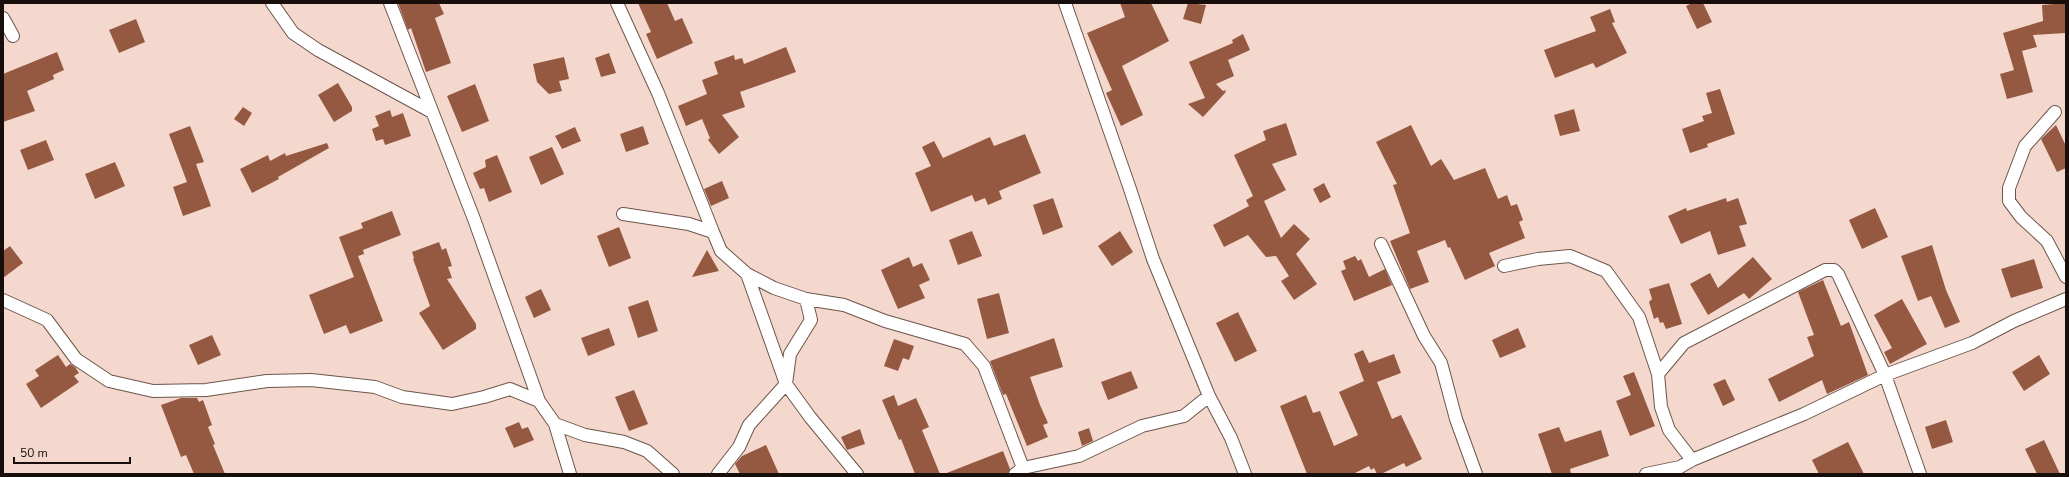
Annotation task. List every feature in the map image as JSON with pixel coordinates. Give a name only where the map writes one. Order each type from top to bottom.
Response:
[{"type":"street","points":[[272,3],[293,33],[318,50],[432,112]]},
{"type":"street","points":[[390,3],[474,219],[539,402],[555,424],[570,474]]},
{"type":"street","points":[[617,3],[658,93],[721,250],[747,274],[774,288],[806,299],[844,305],[885,321],[965,344],[984,366],[1019,471],[1079,456],[1142,426],[1184,416],[1209,396]]},
{"type":"street","points":[[1065,3],[1129,186],[1153,260],[1209,396],[1231,438],[1245,474]]},
{"type":"street","points":[[3,18],[13,36]]},
{"type":"street","points":[[2056,112],[2025,146],[2010,188],[2009,201],[2022,217],[2047,241],[2066,277]]},
{"type":"street","points":[[623,214],[689,224],[713,232]]},
{"type":"street","points":[[1381,244],[1424,336],[1441,363],[1456,419],[1476,474]]},
{"type":"street","points":[[1504,266],[1538,259],[1570,256],[1606,271],[1639,317],[1658,374],[1661,408],[1669,430],[1692,460]]},
{"type":"street","points":[[1658,374],[1684,342],[1825,270],[1834,270],[1838,274],[1885,375],[1920,474]]},
{"type":"street","points":[[747,274],[786,384],[810,417],[857,474]]},
{"type":"street","points":[[718,474],[739,447],[750,426],[786,384],[790,354],[811,320],[806,299]]},
{"type":"street","points":[[1646,474],[1680,467],[1692,460],[1804,414],[1885,375],[1972,343],[2014,321],[2066,299]]},
{"type":"street","points":[[3,300],[46,320],[76,359],[109,381],[153,391],[206,390],[267,381],[311,380],[375,387],[402,397],[452,404],[484,398],[510,389],[539,402]]},
{"type":"street","points":[[555,424],[585,435],[624,442],[647,451],[673,474]]},
{"type":"building","points":[[398,3],[439,3],[444,14],[435,18],[451,63],[426,72],[411,28],[408,30]]},
{"type":"building","points":[[638,3],[667,3],[675,21],[682,18],[693,43],[657,59],[646,34],[651,32]]},
{"type":"building","points":[[1120,3],[1151,3],[1169,41],[1122,66],[1143,115],[1121,126],[1106,93],[1112,90],[1087,33],[1125,17]]},
{"type":"building","points":[[1188,3],[1206,5],[1201,24],[1183,19]]},
{"type":"building","points":[[1692,3],[1703,3],[1712,22],[1697,29],[1686,6]]},
{"type":"building","points":[[2066,3],[2066,33],[2033,35],[2037,47],[2022,51],[2033,92],[2007,99],[2000,74],[2014,70],[2003,33],[2043,21],[2042,5]]},
{"type":"building","points":[[1610,9],[1615,22],[1612,23],[1627,53],[1596,68],[1593,63],[1555,78],[1544,50],[1596,31],[1590,17]]},
{"type":"building","points":[[136,19],[145,42],[119,53],[109,30]]},
{"type":"building","points":[[1243,34],[1250,50],[1228,60],[1234,76],[1216,84],[1223,91],[1226,90],[1225,93],[1203,117],[1188,104],[1205,98],[1189,62],[1233,43],[1232,40]]},
{"type":"building","points":[[786,47],[796,72],[740,92],[745,107],[722,115],[739,137],[719,154],[708,140],[710,138],[702,119],[686,126],[678,106],[707,94],[702,80],[718,74],[714,62],[734,55],[735,60],[742,58],[744,64]]},
{"type":"building","points":[[57,52],[64,70],[53,75],[54,79],[27,91],[35,111],[3,122],[3,74]]},
{"type":"building","points":[[609,53],[616,73],[601,77],[595,58]]},
{"type":"building","points":[[564,57],[569,79],[559,81],[562,91],[549,94],[537,82],[533,64]]},
{"type":"building","points":[[338,83],[352,107],[352,111],[334,122],[318,95]]},
{"type":"building","points":[[475,84],[489,121],[462,132],[447,96]]},
{"type":"building","points":[[1720,89],[1735,134],[1707,144],[1708,147],[1690,153],[1682,129],[1704,121],[1702,116],[1712,113],[1706,93]]},
{"type":"building","points":[[243,107],[252,113],[244,126],[234,119]]},
{"type":"building","points":[[1574,109],[1580,131],[1560,136],[1554,115]]},
{"type":"building","points":[[390,110],[392,117],[403,113],[411,136],[385,145],[383,139],[376,141],[372,129],[379,126],[375,116]]},
{"type":"building","points":[[1286,123],[1297,155],[1272,164],[1286,190],[1264,201],[1281,238],[1294,224],[1310,239],[1296,254],[1317,284],[1294,300],[1281,281],[1289,276],[1276,256],[1266,257],[1248,235],[1224,247],[1213,225],[1249,206],[1246,200],[1253,196],[1234,155],[1266,140],[1263,131]]},
{"type":"building","points":[[1411,125],[1431,166],[1441,159],[1454,180],[1485,168],[1498,199],[1507,195],[1511,206],[1517,204],[1523,220],[1519,222],[1525,238],[1489,253],[1495,266],[1465,280],[1450,247],[1448,248],[1445,240],[1417,251],[1429,282],[1410,289],[1390,241],[1410,233],[1393,185],[1397,184],[1376,142]]},
{"type":"building","points":[[2056,125],[2066,146],[2066,168],[2057,172],[2041,139]]},
{"type":"building","points":[[190,126],[204,162],[196,164],[211,206],[183,216],[173,187],[187,182],[169,134]]},
{"type":"building","points":[[643,126],[649,144],[626,152],[620,134]]},
{"type":"building","points":[[575,127],[581,141],[562,149],[555,136]]},
{"type":"building","points":[[1025,134],[1041,173],[999,191],[1002,199],[988,205],[985,198],[975,202],[972,195],[931,212],[915,173],[931,166],[922,147],[934,141],[943,158],[990,137],[994,146]]},
{"type":"building","points":[[46,140],[54,160],[28,170],[20,150]]},
{"type":"building","points":[[327,143],[329,148],[278,177],[279,179],[252,193],[240,169],[268,155],[270,161],[285,153],[286,156]]},
{"type":"building","points":[[552,147],[564,174],[541,185],[529,157]]},
{"type":"building","points":[[497,155],[512,192],[489,202],[484,188],[480,189],[473,173],[486,167],[485,160]]},
{"type":"building","points":[[115,162],[125,186],[95,199],[85,174]]},
{"type":"building","points":[[722,181],[729,198],[711,206],[704,189]]},
{"type":"building","points":[[1324,183],[1331,197],[1320,203],[1313,189]]},
{"type":"building","points":[[1053,198],[1063,227],[1043,235],[1033,205]]},
{"type":"building","points":[[1726,198],[1727,202],[1738,198],[1747,224],[1739,226],[1746,246],[1718,255],[1710,231],[1681,244],[1668,216],[1686,208],[1687,211]]},
{"type":"building","points":[[1875,208],[1888,237],[1862,249],[1849,220]]},
{"type":"building","points":[[392,211],[401,235],[363,250],[364,254],[358,256],[383,321],[350,334],[346,325],[324,334],[309,295],[354,277],[339,237],[363,228],[361,223]]},
{"type":"building","points":[[619,227],[631,258],[609,267],[597,236]]},
{"type":"building","points":[[972,231],[982,256],[958,265],[949,240]]},
{"type":"building","points":[[1120,231],[1133,252],[1112,266],[1098,246]]},
{"type":"building","points":[[439,242],[442,250],[446,248],[452,266],[448,267],[452,278],[447,279],[476,324],[476,329],[443,350],[419,313],[430,306],[413,259],[412,252]]},
{"type":"building","points":[[1932,245],[1946,290],[1960,322],[1945,328],[1931,296],[1918,301],[1901,256]]},
{"type":"building","points":[[10,246],[23,263],[3,278],[3,251]]},
{"type":"building","points":[[707,250],[719,271],[692,277]]},
{"type":"building","points":[[1355,256],[1358,261],[1361,259],[1369,277],[1385,269],[1392,285],[1354,301],[1341,271],[1346,269],[1343,261]]},
{"type":"building","points":[[909,257],[913,267],[922,263],[930,280],[919,285],[925,298],[898,309],[881,270]]},
{"type":"building","points":[[1753,257],[1772,279],[1749,299],[1744,293],[1708,315],[1690,284],[1710,273],[1718,288]]},
{"type":"building","points":[[2034,259],[2043,288],[2011,298],[2001,269]]},
{"type":"building","points":[[1823,280],[1841,326],[1849,322],[1868,375],[1827,394],[1822,380],[1779,402],[1768,379],[1814,356],[1807,337],[1814,335],[1798,292]]},
{"type":"building","points":[[1669,283],[1682,324],[1666,329],[1663,322],[1660,323],[1658,317],[1654,319],[1649,302],[1652,299],[1649,289]]},
{"type":"building","points":[[541,289],[551,310],[534,318],[525,297]]},
{"type":"building","points":[[999,293],[1009,333],[987,339],[977,299]]},
{"type":"building","points":[[1902,299],[1927,344],[1890,364],[1884,352],[1892,348],[1874,315]]},
{"type":"building","points":[[648,300],[658,331],[638,338],[628,307]]},
{"type":"building","points":[[1238,312],[1257,351],[1235,362],[1216,323]]},
{"type":"building","points":[[609,328],[615,345],[588,356],[581,338]]},
{"type":"building","points":[[1518,328],[1526,347],[1500,358],[1492,340]]},
{"type":"building","points":[[212,335],[221,355],[198,365],[189,345]]},
{"type":"building","points":[[1054,338],[1063,367],[1030,377],[1048,423],[1043,425],[1048,437],[1027,446],[1006,394],[1003,395],[990,361]]},
{"type":"building","points":[[894,339],[914,346],[909,360],[903,358],[898,371],[884,366]]},
{"type":"building","points":[[1363,350],[1369,363],[1394,354],[1401,373],[1377,382],[1392,419],[1401,415],[1422,459],[1406,467],[1404,463],[1381,474],[1377,474],[1374,468],[1371,470],[1369,466],[1353,474],[1307,474],[1280,406],[1306,395],[1313,413],[1320,411],[1334,446],[1358,435],[1339,392],[1364,381],[1354,354]]},
{"type":"building","points":[[58,355],[66,367],[70,364],[75,367],[79,373],[74,376],[79,382],[41,408],[26,384],[39,376],[35,370]]},
{"type":"building","points":[[2039,355],[2050,374],[2024,391],[2012,372]]},
{"type":"building","points":[[1131,371],[1138,388],[1108,400],[1101,382]]},
{"type":"building","points":[[1634,372],[1655,426],[1630,436],[1616,401],[1631,395],[1623,376]]},
{"type":"building","points":[[1725,379],[1735,400],[1723,406],[1713,384]]},
{"type":"building","points":[[634,390],[648,424],[629,431],[615,397]]},
{"type":"building","points":[[894,395],[898,406],[916,398],[929,427],[922,430],[940,474],[915,474],[901,439],[899,440],[882,400]]},
{"type":"building","points":[[181,398],[197,398],[199,402],[203,400],[212,425],[208,427],[215,444],[213,445],[225,474],[194,474],[186,455],[181,457],[161,405]]},
{"type":"building","points":[[1946,420],[1953,442],[1932,449],[1925,427]]},
{"type":"building","points":[[519,422],[522,429],[528,427],[534,440],[514,448],[505,428]]},
{"type":"building","points":[[1559,427],[1565,442],[1601,430],[1609,456],[1570,469],[1571,474],[1552,474],[1538,434]]},
{"type":"building","points":[[1089,428],[1093,441],[1082,446],[1078,432]]},
{"type":"building","points":[[860,429],[865,444],[847,450],[841,437]]},
{"type":"building","points":[[2044,440],[2060,474],[2037,474],[2025,449]]},
{"type":"building","points":[[1848,442],[1864,474],[1819,474],[1812,460]]},
{"type":"building","points":[[766,445],[779,474],[740,474],[735,464],[742,456]]},
{"type":"building","points":[[1003,451],[1010,469],[1008,474],[944,474]]}]
